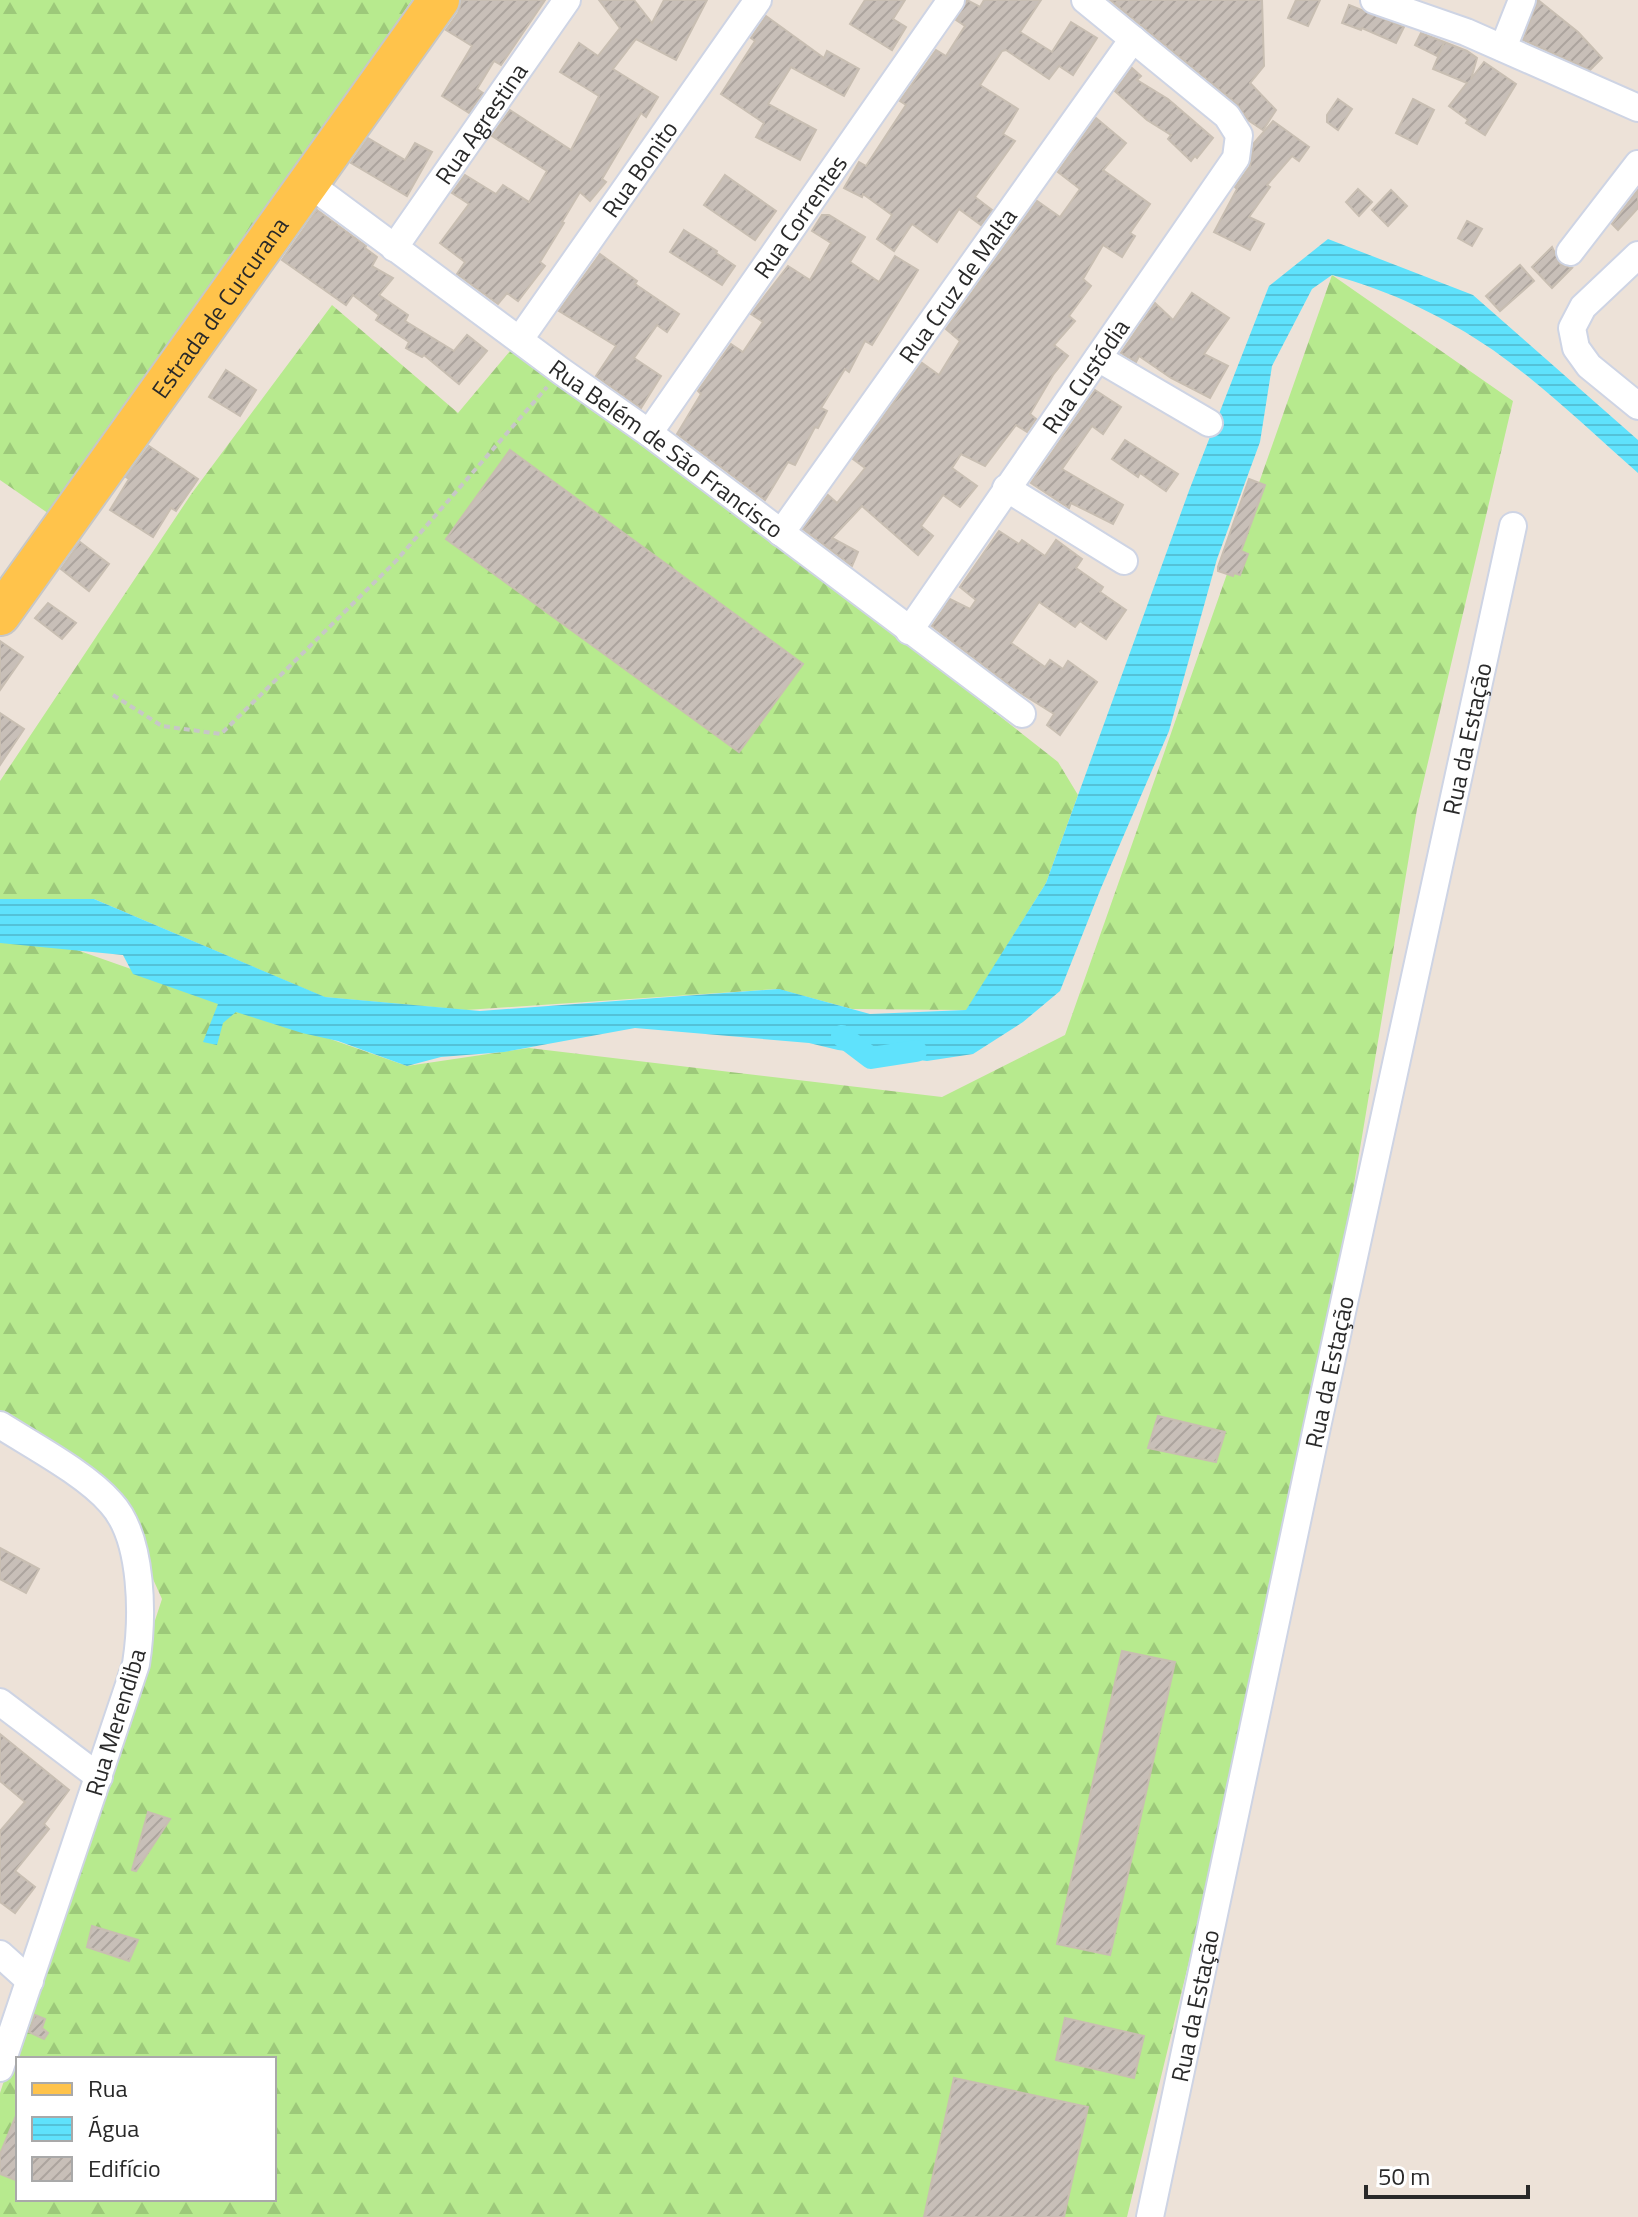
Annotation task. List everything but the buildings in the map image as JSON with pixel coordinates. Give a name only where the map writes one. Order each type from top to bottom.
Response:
[{"type":"main road","name":"Estrada de Curcurana","points":[[0,615],[439,0]]},
{"type":"street","name":"Rua Agrestina","points":[[394,248],[567,0]]},
{"type":"street","name":"Rua Bonito","points":[[520,339],[758,0]]},
{"type":"street","name":"Rua Correntes","points":[[649,433],[951,0]]},
{"type":"street","points":[[1085,0],[1133,39]]},
{"type":"street","points":[[1503,48],[1522,0]]},
{"type":"street","points":[[1385,2],[1466,32],[1638,108]]},
{"type":"street","name":"Rua Custódia","points":[[909,631],[1236,158],[1239,135],[1227,116],[1133,39]]},
{"type":"street","name":"Rua Cruz de Malta","points":[[781,533],[1133,39]]},
{"type":"street","points":[[1570,252],[1638,164]]},
{"type":"street","name":"Rua Belém de São Francisco","points":[[308,183],[649,433],[1022,714]]},
{"type":"street","points":[[1638,255],[1583,307],[1572,328],[1576,348],[1589,366],[1638,406]]},
{"type":"street","points":[[1098,358],[1209,423]]},
{"type":"street","points":[[1006,488],[1124,561]]},
{"type":"street","name":"Rua da Estação","points":[[1150,2217],[1323,1396],[1513,526]]},
{"type":"street","name":"Rua Merendiba","points":[[0,1425],[72,1472],[112,1503],[127,1531],[134,1556],[141,1632],[136,1664],[0,2068]]},
{"type":"street","points":[[0,1702],[99,1777]]},
{"type":"street","points":[[0,1954],[30,1981]]},
{"type":"path","points":[[113,695],[162,726],[221,734],[395,562],[561,371]]},
{"type":"green space","points":[[0,0],[412,0],[55,518],[0,480]]},
{"type":"green space","points":[[1332,275],[1513,401],[1417,809],[1301,1500],[1127,2217],[0,2217],[0,2093],[162,1599],[115,1495],[0,1421],[0,941],[77,950],[407,1066],[529,1048],[942,1097],[1065,1035]]},
{"type":"green space","points":[[332,305],[458,413],[520,339],[1058,762],[1078,795],[1046,883],[967,1010],[852,1009],[778,989],[466,1010],[324,997],[94,899],[0,899],[0,781],[192,493]]},
{"type":"water","points":[[1328,239],[1473,295],[1638,440],[1638,473],[1531,379],[1456,326],[1395,297],[1332,275],[1312,289],[1272,366],[1260,442],[1217,559],[1169,731],[1060,991],[1023,1022],[973,1054],[927,1061],[838,1050],[809,1043],[635,1028],[504,1052],[441,1057],[407,1066],[338,1041],[236,1012],[223,1023],[217,1045],[203,1042],[218,1004],[133,974],[123,955],[0,943],[0,899],[94,899],[325,997],[480,1011],[779,989],[870,1014],[966,1010],[1046,883],[1190,488],[1269,286]]},
{"type":"waterway","points":[[842,1036],[871,1058],[916,1051]]}]
